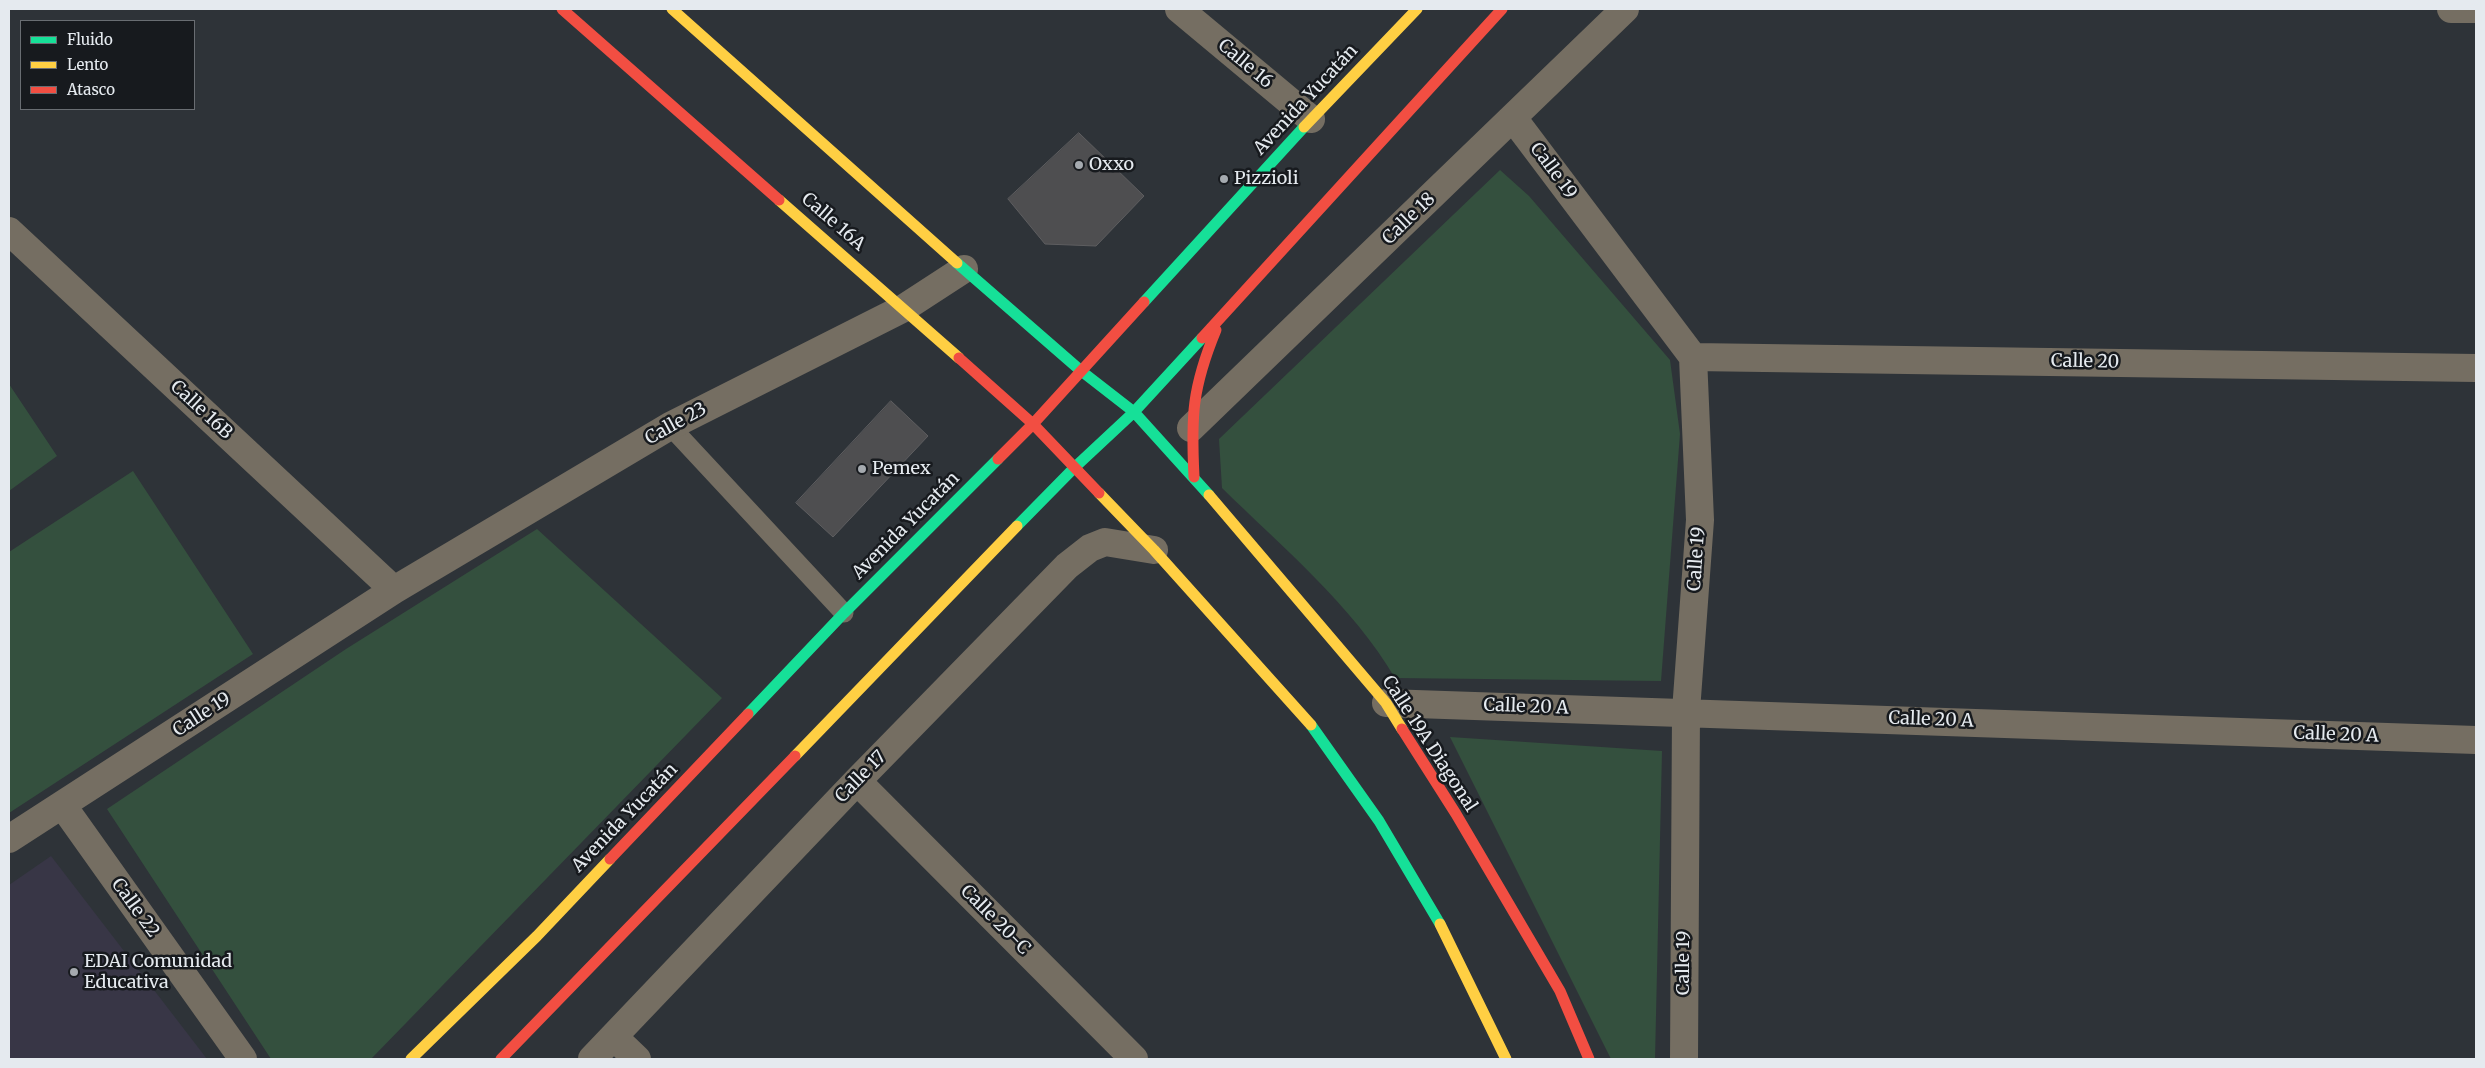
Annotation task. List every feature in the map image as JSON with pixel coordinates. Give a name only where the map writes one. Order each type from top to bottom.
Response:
[{"type":"main road","name":"Calle 16A","points":[[562,9],[904,308],[1033,424],[1074,468]]},
{"type":"main road","points":[[672,9],[964,269],[1080,370],[1134,412]]},
{"type":"main road","name":"Avenida Yucatán","points":[[411,1059],[538,936],[844,613],[1033,424],[1080,370],[1311,119],[1417,9]]},
{"type":"main road","points":[[501,1059],[1074,468],[1134,412],[1502,9]]},
{"type":"main road","points":[[1194,477],[1191,428],[1194,393],[1206,354],[1223,315]]},
{"type":"main road","name":"Calle 19A Diagonal","points":[[1134,412],[1194,477],[1386,703],[1456,814],[1560,991],[1589,1059]]},
{"type":"main road","points":[[1074,468],[1154,550],[1307,719],[1379,821],[1444,933],[1506,1059]]},
{"type":"street","name":"Calle 16","points":[[1179,9],[1311,119]]},
{"type":"street","name":"Calle 18","points":[[1191,428],[1625,9]]},
{"type":"street","points":[[2451,9],[2476,9]]},
{"type":"street","name":"Calle 19","points":[[1513,118],[1694,357],[1700,520],[1686,712],[1684,1059]]},
{"type":"street","name":"Calle 16B","points":[[9,231],[394,590]]},
{"type":"street","name":"Calle 23","points":[[394,590],[670,426],[904,308],[964,269]]},
{"type":"street","name":"Calle 20","points":[[1694,357],[2476,368]]},
{"type":"street","name":"Calle 17","points":[[592,1059],[857,781],[1072,562],[1090,548],[1105,542],[1154,550]]},
{"type":"street","name":"Calle 19","points":[[9,839],[394,590]]},
{"type":"street","name":"Calle 20 A","points":[[1386,703],[2476,740]]},
{"type":"street","name":"Calle 20-C","points":[[857,781],[1134,1059]]},
{"type":"street","name":"Calle 22","points":[[62,806],[243,1059]]},
{"type":"street","points":[[614,1037],[637,1059]]},
{"type":"lane","points":[[670,426],[844,613]]},
{"type":"shaded area","name":"EDAI Comunidad Educativa","points":[[51,856],[207,1059],[9,1059],[9,885]]},
{"type":"green space","points":[[1500,170],[1529,196],[1670,360],[1680,434],[1661,681],[1395,678],[1359,626],[1315,578],[1222,488],[1219,439]]},
{"type":"green space","points":[[9,384],[57,456],[9,491]]},
{"type":"green space","points":[[133,471],[253,654],[9,813],[9,552]]},
{"type":"green space","points":[[537,529],[722,698],[371,1059],[271,1059],[107,809],[346,649]]},
{"type":"green space","points":[[1450,737],[1662,751],[1655,1059],[1611,1059]]},
{"type":"building","name":"Oxxo","points":[[1079,133],[1144,196],[1096,246],[1045,244],[1008,199]]},
{"type":"building","name":"Pemex","points":[[891,401],[928,436],[833,537],[796,503]]},
{"type":"traffic: fast","points":[[1144,302],[1304,127]]},
{"type":"traffic: fast","points":[[957,263],[1080,370],[1134,412],[1209,495]]},
{"type":"traffic: fast","points":[[1017,526],[1074,468],[1134,412],[1202,338]]},
{"type":"traffic: fast","points":[[748,714],[844,613],[998,459]]},
{"type":"traffic: fast","points":[[1311,725],[1379,821],[1440,924]]},
{"type":"traffic: slow","points":[[672,9],[957,263]]},
{"type":"traffic: slow","points":[[1304,127],[1417,9]]},
{"type":"traffic: slow","points":[[779,200],[959,358]]},
{"type":"traffic: slow","points":[[1099,493],[1154,550],[1311,725]]},
{"type":"traffic: slow","points":[[1209,495],[1386,703],[1402,729]]},
{"type":"traffic: slow","points":[[795,756],[1017,526]]},
{"type":"traffic: slow","points":[[411,1059],[537,936],[610,859]]},
{"type":"traffic: slow","points":[[1440,924],[1506,1059]]},
{"type":"traffic: jam","points":[[562,9],[779,200]]},
{"type":"traffic: jam","points":[[1202,338],[1502,9]]},
{"type":"traffic: jam","points":[[998,459],[1033,424],[1144,302]]},
{"type":"traffic: jam","points":[[1194,477],[1193,419],[1195,402],[1202,369],[1216,330]]},
{"type":"traffic: jam","points":[[959,358],[1033,424],[1099,493]]},
{"type":"traffic: jam","points":[[610,859],[748,714]]},
{"type":"traffic: jam","points":[[1402,729],[1456,814],[1560,991],[1589,1059]]},
{"type":"traffic: jam","points":[[501,1059],[795,756]]},
{"type":"place","name":"Oxxo","points":[[1079,165]]},
{"type":"place","name":"Pizzioli","points":[[1224,179]]},
{"type":"place","name":"Pemex","points":[[862,469]]},
{"type":"place","name":"EDAI Comunidad Educativa","points":[[74,972]]}]
